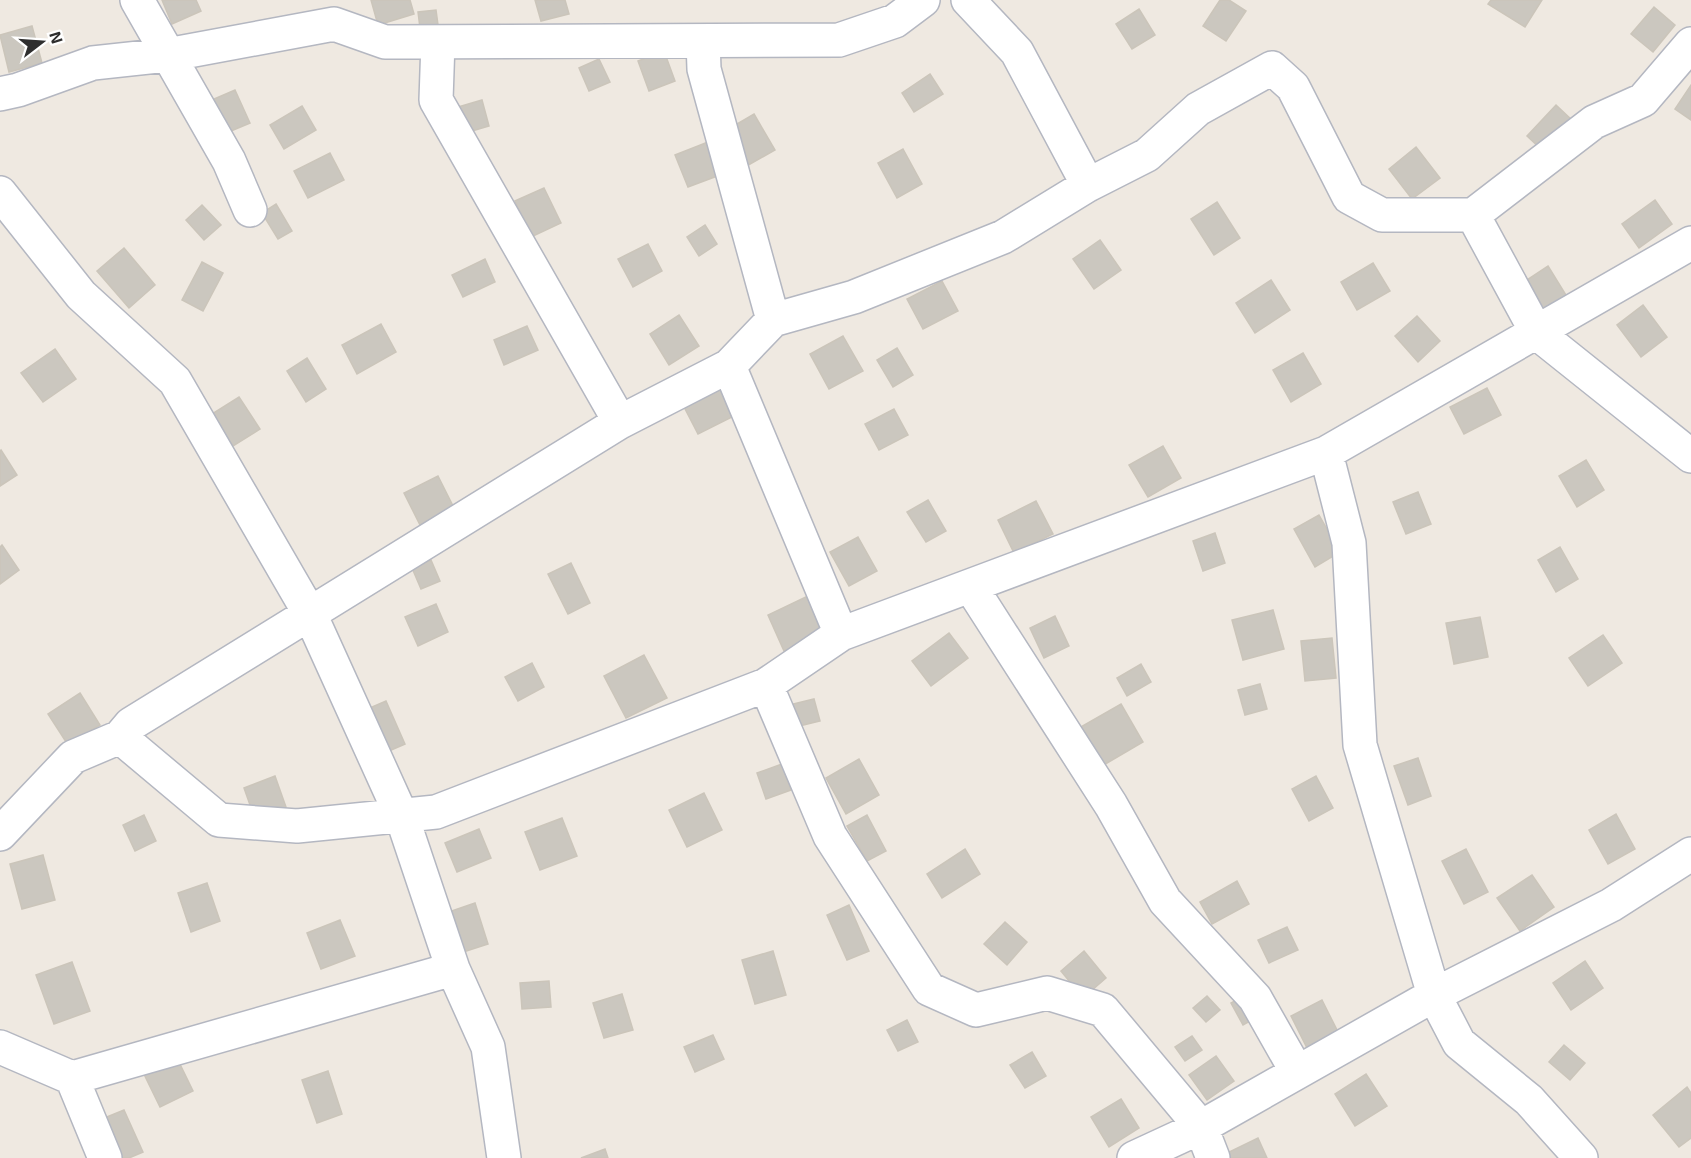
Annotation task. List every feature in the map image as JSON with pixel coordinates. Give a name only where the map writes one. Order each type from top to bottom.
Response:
[{"type":"street","points":[[137,0],[229,161],[250,210]]},
{"type":"street","points":[[0,94],[93,63],[167,55],[334,24],[385,42],[839,40],[895,21],[923,0]]},
{"type":"street","points":[[968,0],[1017,52],[1088,185]]},
{"type":"street","points":[[703,41],[704,69],[773,320]]},
{"type":"street","points":[[438,42],[436,100],[620,422]]},
{"type":"street","points":[[0,834],[73,757],[120,738],[131,724],[620,422],[729,366],[773,320],[854,297],[1003,237],[1088,185],[1147,155],[1198,108],[1272,68],[1293,87],[1349,197],[1382,215],[1473,215],[1594,122],[1643,100],[1691,44]]},
{"type":"street","points":[[0,193],[81,295],[175,381],[310,614],[402,817],[453,969],[488,1047],[504,1158]]},
{"type":"street","points":[[1473,215],[1537,333],[1691,456]]},
{"type":"street","points":[[120,738],[219,820],[297,826],[436,812],[766,685],[841,634],[1326,453],[1691,243]]},
{"type":"street","points":[[729,366],[841,634]]},
{"type":"street","points":[[1326,453],[1349,543],[1360,745],[1434,994],[1459,1043],[1529,1100],[1581,1158]]},
{"type":"street","points":[[970,587],[1111,805],[1165,901],[1255,999],[1297,1072]]},
{"type":"street","points":[[766,685],[830,836],[929,989],[976,1010],[1047,993],[1103,1010],[1201,1127],[1213,1158]]},
{"type":"street","points":[[1134,1158],[1201,1127],[1434,994],[1611,905],[1691,854]]},
{"type":"street","points":[[0,1047],[72,1078],[453,969]]},
{"type":"street","points":[[72,1078],[105,1158]]},
{"type":"building","points":[[162,0],[196,0],[201,11],[172,24]]},
{"type":"building","points":[[371,0],[410,0],[414,14],[378,25]]},
{"type":"building","points":[[535,0],[565,0],[569,14],[541,21]]},
{"type":"building","points":[[1220,0],[1229,0],[1246,11],[1226,41],[1203,26]]},
{"type":"building","points":[[1491,0],[1542,0],[1525,27],[1488,4]]},
{"type":"building","points":[[1654,7],[1675,25],[1653,52],[1631,34]]},
{"type":"building","points":[[1139,9],[1155,35],[1132,49],[1116,24]]},
{"type":"building","points":[[436,10],[438,25],[420,28],[418,12]]},
{"type":"building","points":[[32,26],[42,63],[9,72],[0,35]]},
{"type":"building","points":[[664,51],[675,81],[649,91],[638,61]]},
{"type":"building","points":[[599,59],[610,82],[589,91],[579,68]]},
{"type":"building","points":[[930,74],[943,94],[914,112],[902,93]]},
{"type":"building","points":[[1691,85],[1691,120],[1675,109]]},
{"type":"building","points":[[235,90],[250,123],[219,136],[205,103]]},
{"type":"building","points":[[482,100],[489,126],[465,133],[458,107]]},
{"type":"building","points":[[1556,105],[1573,121],[1544,152],[1527,136]]},
{"type":"building","points":[[302,106],[316,130],[284,149],[270,125]]},
{"type":"building","points":[[754,114],[775,150],[745,167],[725,131]]},
{"type":"building","points":[[708,142],[720,175],[688,187],[675,155]]},
{"type":"building","points":[[1416,147],[1440,178],[1412,199],[1389,169]]},
{"type":"building","points":[[903,149],[922,184],[897,198],[878,163]]},
{"type":"building","points":[[330,153],[344,180],[308,198],[294,171]]},
{"type":"building","points":[[544,188],[561,223],[531,237],[515,201]]},
{"type":"building","points":[[1655,200],[1672,224],[1639,248],[1622,224]]},
{"type":"building","points":[[1217,202],[1240,238],[1214,255],[1191,219]]},
{"type":"building","points":[[276,204],[292,231],[278,239],[262,213]]},
{"type":"building","points":[[202,205],[221,225],[204,240],[186,220]]},
{"type":"building","points":[[705,225],[717,244],[699,256],[687,237]]},
{"type":"building","points":[[1100,240],[1121,270],[1094,289],[1073,259]]},
{"type":"building","points":[[648,244],[662,271],[633,287],[618,259]]},
{"type":"building","points":[[124,248],[155,285],[129,308],[97,271]]},
{"type":"building","points":[[485,259],[495,282],[463,297],[452,275]]},
{"type":"building","points":[[202,262],[223,273],[203,311],[182,300]]},
{"type":"building","points":[[1373,263],[1390,291],[1357,310],[1341,282]]},
{"type":"building","points":[[1548,266],[1569,300],[1539,319],[1518,286]]},
{"type":"building","points":[[1271,280],[1290,310],[1255,333],[1236,303]]},
{"type":"building","points":[[942,281],[958,311],[923,329],[907,299]]},
{"type":"building","points":[[1643,305],[1667,337],[1641,357],[1617,325]]},
{"type":"building","points":[[679,315],[699,346],[669,365],[650,334]]},
{"type":"building","points":[[1417,316],[1440,341],[1418,362],[1395,336]]},
{"type":"building","points":[[381,324],[396,352],[357,374],[342,345]]},
{"type":"building","points":[[527,326],[538,350],[504,365],[494,340]]},
{"type":"building","points":[[843,336],[863,371],[829,389],[810,354]]},
{"type":"building","points":[[897,348],[913,375],[893,387],[877,360]]},
{"type":"building","points":[[55,349],[76,379],[43,402],[21,373]]},
{"type":"building","points":[[1303,353],[1321,384],[1291,402],[1273,370]]},
{"type":"building","points":[[307,358],[326,389],[306,402],[287,371]]},
{"type":"building","points":[[717,383],[734,416],[698,434],[681,401]]},
{"type":"building","points":[[1487,388],[1501,415],[1464,434],[1450,407]]},
{"type":"building","points":[[239,397],[260,429],[233,446],[212,414]]},
{"type":"building","points":[[894,409],[908,435],[879,450],[865,424]]},
{"type":"building","points":[[1163,446],[1181,478],[1148,497],[1129,465]]},
{"type":"building","points":[[0,451],[17,475],[0,486]]},
{"type":"building","points":[[1586,460],[1604,490],[1577,507],[1559,476]]},
{"type":"building","points":[[438,476],[454,508],[420,525],[404,493]]},
{"type":"building","points":[[1418,492],[1431,524],[1406,534],[1393,502]]},
{"type":"building","points":[[928,500],[946,531],[926,542],[907,512]]},
{"type":"building","points":[[1036,501],[1053,534],[1014,553],[998,520]]},
{"type":"building","points":[[1319,515],[1340,552],[1315,567],[1294,529]]},
{"type":"building","points":[[1215,533],[1225,563],[1203,571],[1193,541]]},
{"type":"building","points":[[858,537],[877,571],[849,586],[830,552]]},
{"type":"building","points":[[2,545],[19,570],[0,584],[0,547]]},
{"type":"building","points":[[1560,547],[1578,579],[1556,592],[1538,560]]},
{"type":"building","points":[[431,560],[440,581],[421,589],[412,568]]},
{"type":"building","points":[[571,563],[590,603],[568,614],[548,574]]},
{"type":"building","points":[[810,595],[827,630],[784,651],[768,615]]},
{"type":"building","points":[[436,604],[448,632],[418,646],[405,617]]},
{"type":"building","points":[[1273,610],[1284,649],[1243,660],[1232,620]]},
{"type":"building","points":[[1055,616],[1069,646],[1044,658],[1030,628]]},
{"type":"building","points":[[1480,617],[1488,657],[1454,664],[1446,623]]},
{"type":"building","points":[[949,633],[968,658],[931,686],[912,661]]},
{"type":"building","points":[[1603,635],[1622,663],[1588,686],[1569,658]]},
{"type":"building","points":[[1332,638],[1336,678],[1305,681],[1301,641]]},
{"type":"building","points":[[644,655],[667,698],[626,718],[604,676]]},
{"type":"building","points":[[532,663],[544,687],[518,701],[505,677]]},
{"type":"building","points":[[1141,664],[1151,682],[1127,696],[1117,678]]},
{"type":"building","points":[[1260,684],[1267,709],[1245,715],[1238,690]]},
{"type":"building","points":[[80,693],[100,725],[68,745],[48,714]]},
{"type":"building","points":[[814,699],[820,721],[795,727],[789,705]]},
{"type":"building","points":[[386,701],[405,744],[382,754],[363,711]]},
{"type":"building","points":[[1121,704],[1143,742],[1102,766],[1079,728]]},
{"type":"building","points":[[1418,758],[1431,796],[1408,805],[1394,766]]},
{"type":"building","points":[[859,759],[879,795],[846,814],[826,778]]},
{"type":"building","points":[[782,764],[791,790],[766,799],[757,773]]},
{"type":"building","points":[[275,776],[286,807],[255,819],[244,788]]},
{"type":"building","points":[[1316,776],[1333,808],[1309,821],[1292,789]]},
{"type":"building","points":[[704,793],[722,830],[687,847],[669,810]]},
{"type":"building","points":[[1616,814],[1635,849],[1608,864],[1589,830]]},
{"type":"building","points":[[144,815],[156,841],[135,851],[123,825]]},
{"type":"building","points":[[867,815],[886,851],[867,861],[847,826]]},
{"type":"building","points":[[562,818],[577,856],[540,870],[525,832]]},
{"type":"building","points":[[479,829],[491,858],[457,872],[445,843]]},
{"type":"building","points":[[965,849],[980,874],[942,898],[927,874]]},
{"type":"building","points":[[1466,849],[1488,892],[1464,904],[1442,861]]},
{"type":"building","points":[[43,855],[55,900],[22,909],[10,864]]},
{"type":"building","points":[[1532,875],[1554,907],[1520,931],[1497,898]]},
{"type":"building","points":[[1237,881],[1249,904],[1212,924],[1200,902]]},
{"type":"building","points":[[207,883],[220,921],[191,932],[178,893]]},
{"type":"building","points":[[475,903],[488,944],[457,954],[443,914]]},
{"type":"building","points":[[849,905],[869,951],[847,960],[827,915]]},
{"type":"building","points":[[340,920],[355,956],[321,969],[307,933]]},
{"type":"building","points":[[1005,922],[1027,942],[1007,965],[984,944]]},
{"type":"building","points":[[1287,927],[1298,950],[1269,963],[1258,940]]},
{"type":"building","points":[[773,951],[786,995],[755,1004],[742,960]]},
{"type":"building","points":[[1084,951],[1106,978],[1083,998],[1061,971]]},
{"type":"building","points":[[1585,961],[1603,988],[1571,1010],[1553,983]]},
{"type":"building","points":[[72,962],[90,1011],[54,1024],[36,975]]},
{"type":"building","points":[[549,981],[551,1007],[522,1009],[520,983]]},
{"type":"building","points":[[622,994],[633,1030],[604,1038],[593,1003]]},
{"type":"building","points":[[1247,994],[1259,1016],[1243,1025],[1231,1003]]},
{"type":"building","points":[[1207,996],[1220,1010],[1206,1022],[1193,1008]]},
{"type":"building","points":[[1322,1000],[1339,1034],[1308,1050],[1291,1016]]},
{"type":"building","points":[[907,1020],[918,1042],[898,1051],[887,1030]]},
{"type":"building","points":[[713,1035],[724,1059],[695,1072],[684,1047]]},
{"type":"building","points":[[1192,1036],[1202,1050],[1185,1061],[1175,1047]]},
{"type":"building","points":[[1564,1045],[1585,1063],[1570,1080],[1549,1062]]},
{"type":"building","points":[[1032,1052],[1046,1076],[1025,1088],[1010,1065]]},
{"type":"building","points":[[175,1054],[193,1091],[160,1107],[142,1070]]},
{"type":"building","points":[[1216,1056],[1234,1081],[1207,1100],[1189,1075]]},
{"type":"building","points":[[328,1071],[342,1114],[317,1123],[302,1080]]},
{"type":"building","points":[[1366,1074],[1387,1106],[1355,1126],[1335,1094]]},
{"type":"building","points":[[1687,1087],[1691,1093],[1691,1138],[1679,1147],[1653,1115]]},
{"type":"building","points":[[1121,1099],[1139,1128],[1109,1147],[1091,1117]]},
{"type":"building","points":[[124,1110],[143,1152],[129,1158],[119,1158],[102,1119]]},
{"type":"building","points":[[1258,1138],[1267,1158],[1227,1158],[1225,1154]]},
{"type":"building","points":[[605,1149],[608,1158],[581,1158]]}]
